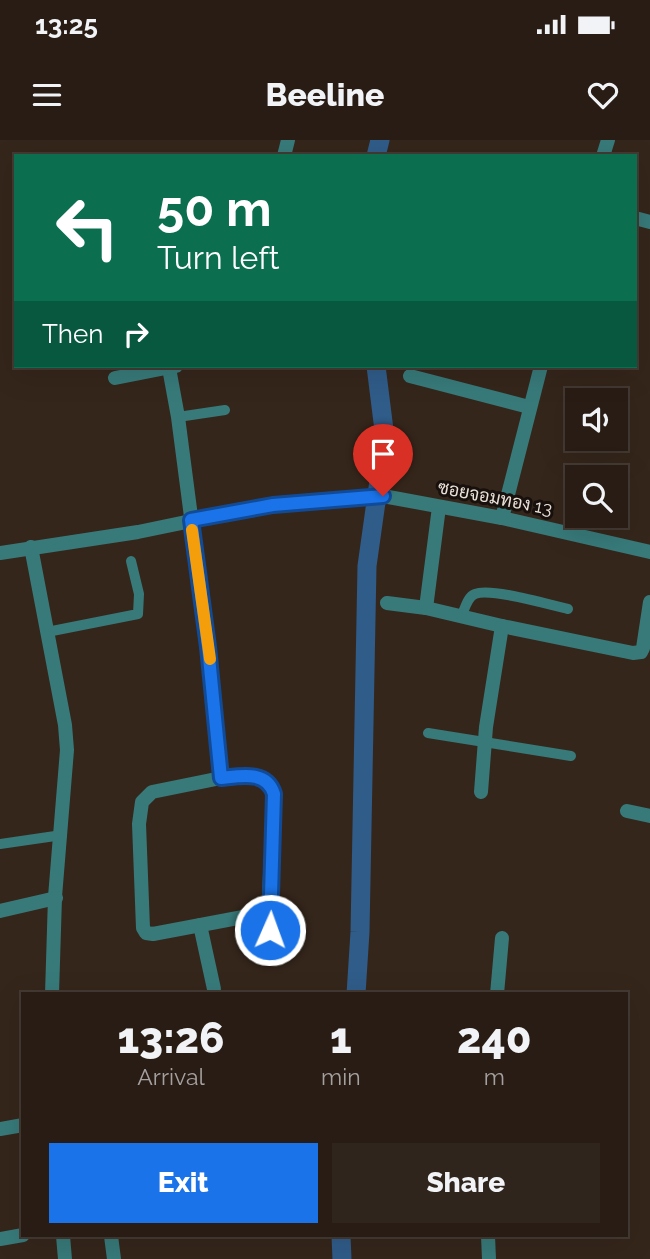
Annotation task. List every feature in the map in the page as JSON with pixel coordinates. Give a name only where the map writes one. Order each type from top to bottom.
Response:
[{"type":"street","points":[[115,379],[168,368]]},
{"type":"street","points":[[173,368],[208,647],[221,778]]},
{"type":"street","points":[[502,518],[540,368]]},
{"type":"street","points":[[410,376],[529,407]]},
{"type":"street","name":"ซอยจอมทอง 13","points":[[0,553],[138,532],[273,505],[383,496],[502,518],[650,552]]},
{"type":"street","points":[[425,608],[439,507]]},
{"type":"street","points":[[31,547],[68,750],[52,992]]},
{"type":"street","points":[[387,603],[425,608],[638,653],[643,648],[650,602]]},
{"type":"street","points":[[481,792],[484,741],[502,626]]},
{"type":"street","points":[[268,915],[243,917],[153,934],[144,932],[139,824],[142,802],[152,792],[221,778],[247,776],[267,780],[272,786],[274,806],[268,915],[271,946]]},
{"type":"street","points":[[627,811],[650,816]]},
{"type":"street","points":[[0,911],[57,898]]},
{"type":"street","points":[[200,925],[214,989]]},
{"type":"street","points":[[497,992],[502,938]]},
{"type":"street","points":[[0,1129],[21,1125]]},
{"type":"street","points":[[0,1240],[21,1235]]},
{"type":"street","points":[[62,1237],[65,1259]]},
{"type":"street","points":[[111,1237],[114,1259]]},
{"type":"street","points":[[488,1237],[489,1259]]},
{"type":"lane","points":[[178,417],[225,410]]},
{"type":"lane","points":[[47,632],[138,614],[139,594],[131,561]]},
{"type":"lane","points":[[461,617],[469,599],[476,593],[484,592],[501,593],[568,609]]},
{"type":"lane","points":[[428,733],[571,756]]},
{"type":"lane","points":[[0,844],[62,835]]},
{"type":"waterway","points":[[376,154],[380,140]]},
{"type":"waterway","points":[[356,992],[360,932],[367,566],[385,438],[376,368]]},
{"type":"waterway","points":[[341,1237],[342,1259]]},
{"type":"slow traffic","points":[[192,530],[210,659]]},
{"type":"route","points":[[270,930],[268,915],[274,794],[272,786],[261,778],[221,778],[208,647],[191,520],[273,505],[383,496]]}]
